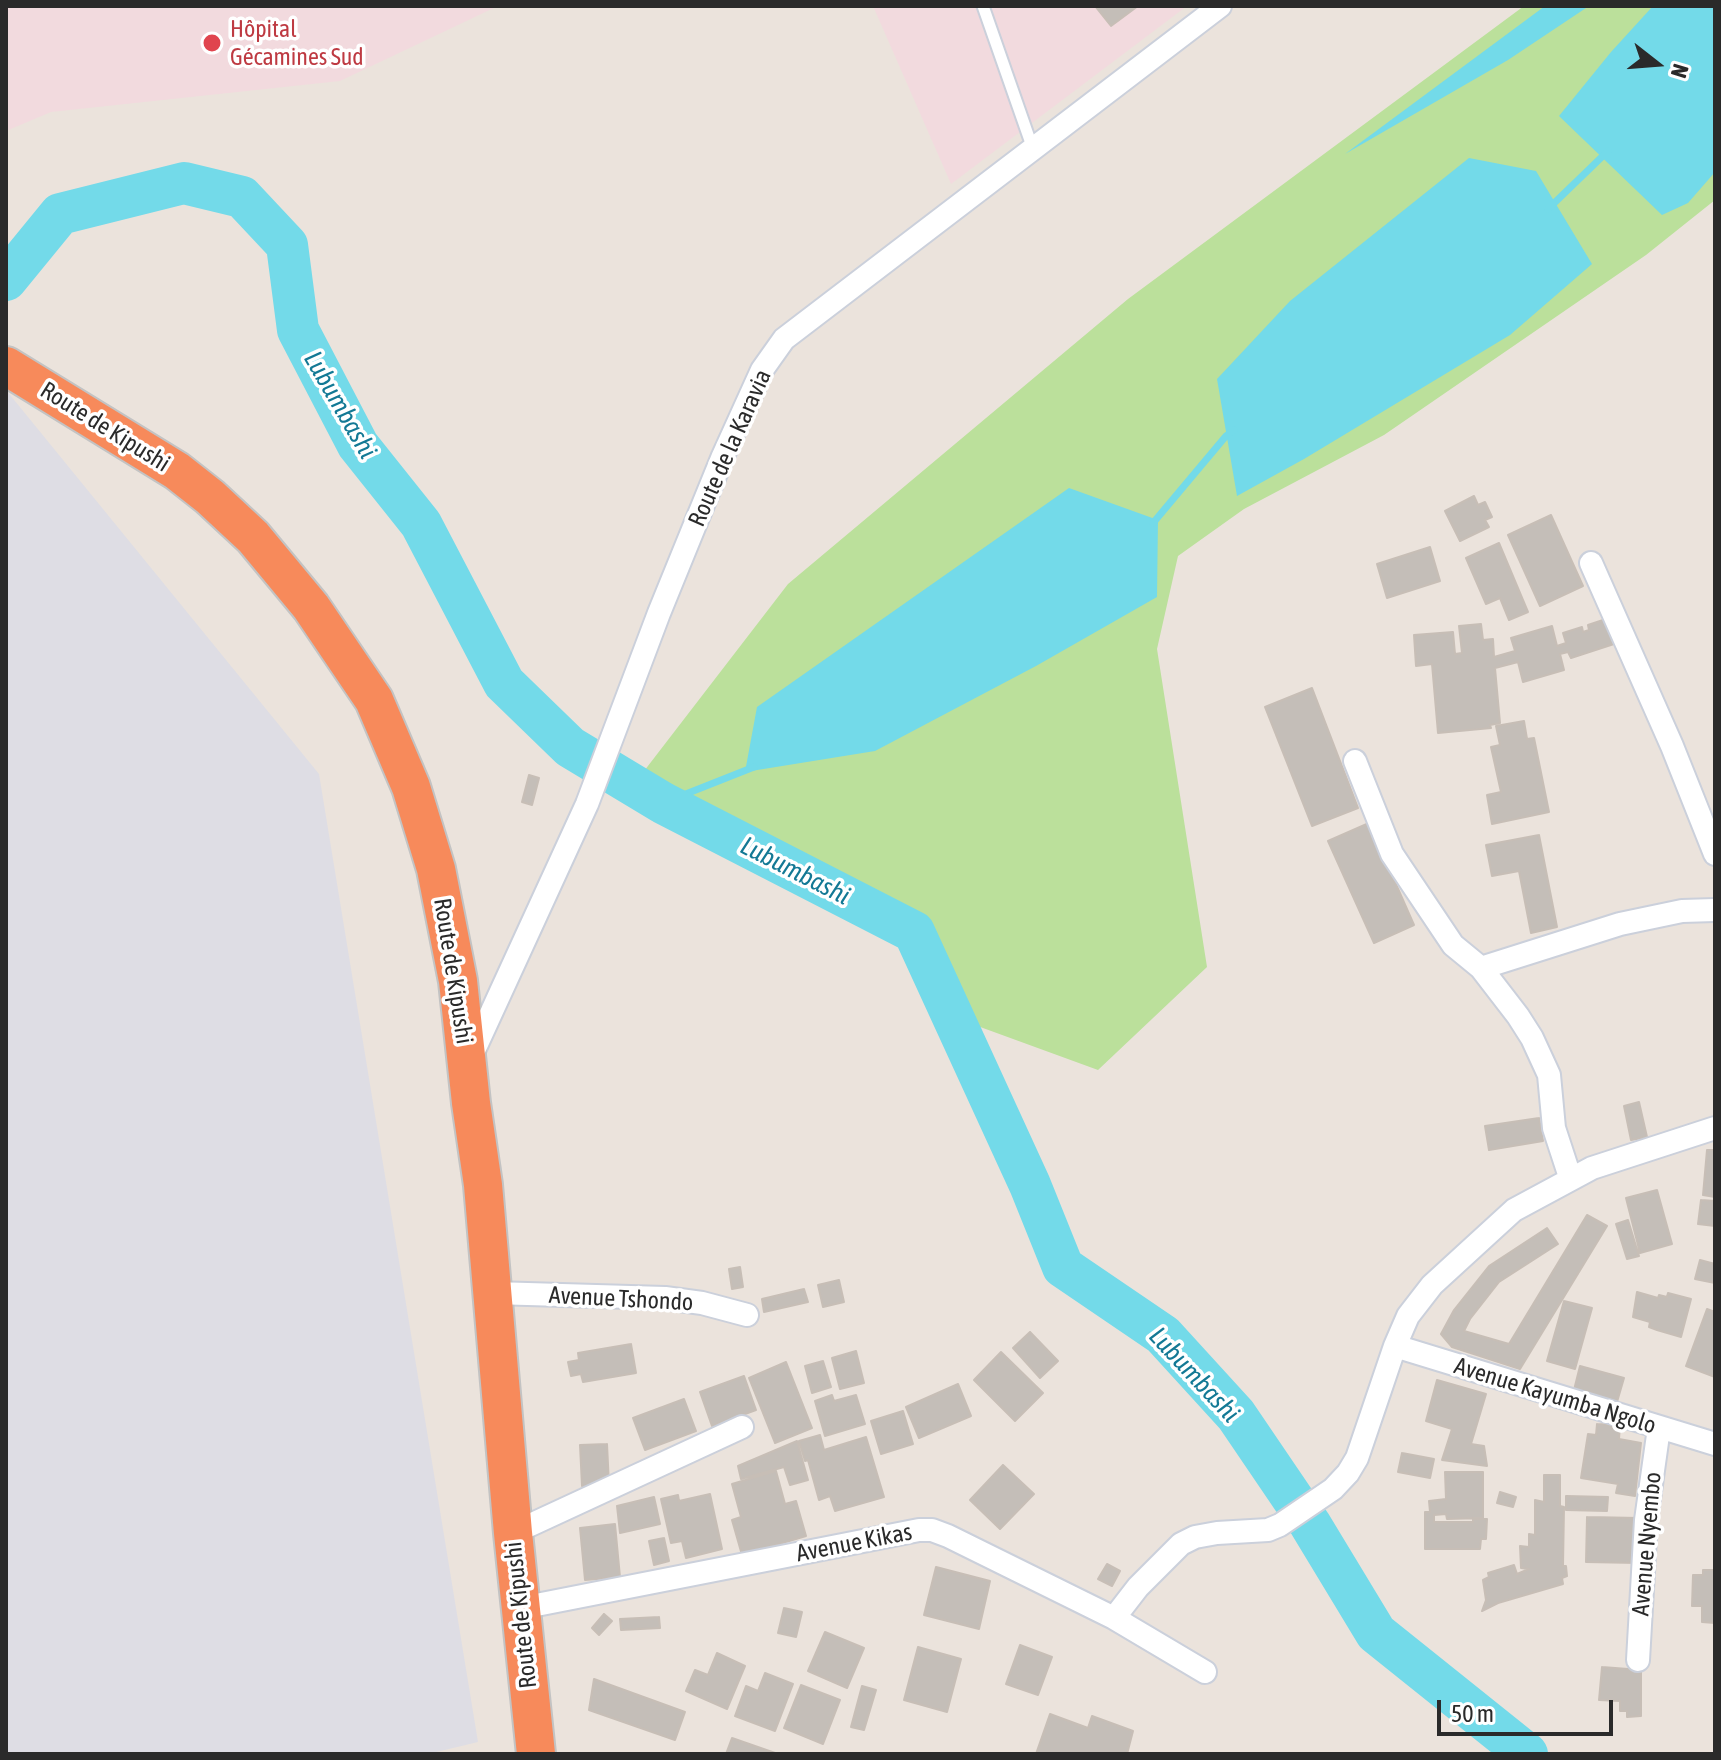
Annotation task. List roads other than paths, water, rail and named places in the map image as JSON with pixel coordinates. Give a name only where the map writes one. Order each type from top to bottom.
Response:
[{"type":"highway","name":"Route de Kipushi","points":[[6,366],[136,444],[210,497],[253,537],[286,574],[374,700],[411,787],[436,869],[458,981],[493,1293],[536,1754]]},
{"type":"street","name":"Route de la Karavia","points":[[467,1064],[587,804],[659,613],[723,456],[762,370],[784,339],[1220,6]]},
{"type":"street","points":[[1591,563],[1672,746],[1715,854]]},
{"type":"street","points":[[1355,761],[1392,854],[1453,945],[1481,968],[1518,1016],[1549,1075],[1554,1128],[1570,1177]]},
{"type":"street","points":[[1481,968],[1620,924],[1682,911],[1715,910]]},
{"type":"street","points":[[1114,1618],[1138,1587],[1181,1544],[1195,1537],[1268,1530],[1280,1525],[1323,1498],[1348,1473],[1357,1458],[1408,1316],[1432,1285],[1514,1210],[1570,1177],[1592,1168],[1715,1128]]},
{"type":"street","name":"Avenue Tshondo","points":[[493,1293],[665,1298],[702,1303],[747,1315]]},
{"type":"street","name":"Avenue Kayumba Ngolo","points":[[1395,1346],[1715,1444]]},
{"type":"street","points":[[513,1533],[742,1427]]},
{"type":"street","name":"Avenue Nyembo","points":[[1638,1660],[1646,1520],[1659,1428]]},
{"type":"street","name":"Avenue Kikas","points":[[521,1608],[919,1530],[948,1536],[1114,1618],[1205,1672]]},
{"type":"lane","points":[[983,6],[1033,149]]},
{"type":"water","points":[[1545,6],[1589,6],[1508,60],[1345,154]]},
{"type":"water","points":[[1653,6],[1715,6],[1715,172],[1688,203],[1662,215],[1559,116]]},
{"type":"water","points":[[1469,158],[1536,171],[1592,264],[1510,335],[1237,496],[1217,379],[1290,301]]},
{"type":"water","points":[[1069,488],[1158,520],[1157,597],[1036,666],[875,751],[745,772],[757,707]]},
{"type":"waterway","points":[[1548,209],[1608,151]]},
{"type":"waterway","name":"Lubumbashi","points":[[6,280],[60,214],[184,183],[242,197],[287,245],[298,330],[358,445],[421,524],[504,683],[570,747],[663,803],[914,932],[1030,1185],[1063,1267],[1163,1335],[1236,1415],[1310,1524],[1376,1633],[1527,1754]]},
{"type":"waterway","points":[[1153,523],[1234,430]]},
{"type":"waterway","points":[[663,803],[754,767]]},
{"type":"place","name":"Hôpital Gécamines Sud","points":[[212,43]]}]
